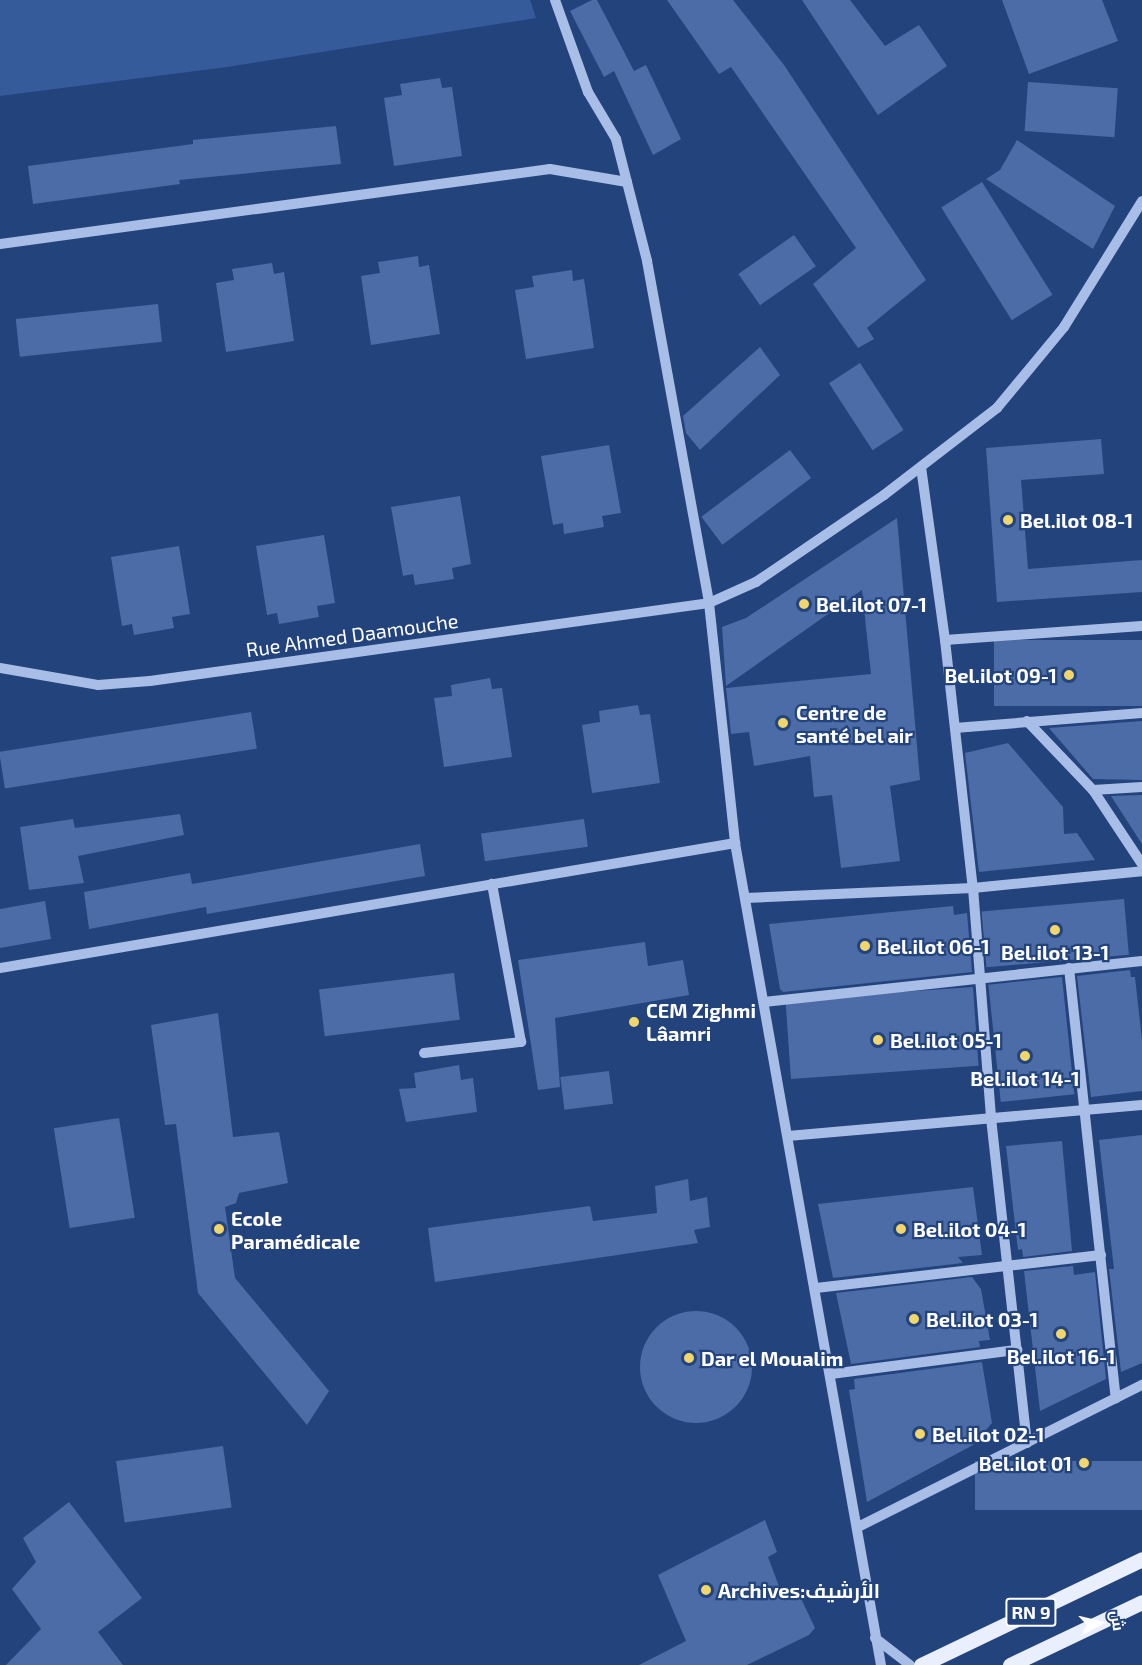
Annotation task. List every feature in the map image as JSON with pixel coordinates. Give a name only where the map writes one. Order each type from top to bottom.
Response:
[{"type":"main road","name":"RN 9","points":[[921,1665],[1142,1559]]},
{"type":"main road","points":[[1010,1665],[1142,1602]]},
{"type":"street","points":[[555,0],[588,92],[616,139],[647,261],[709,603],[735,843],[816,1288],[881,1665]]},
{"type":"street","points":[[0,243],[550,169],[627,182]]},
{"type":"street","name":"Rue Ahmed Daamouche","points":[[0,668],[98,685],[150,681],[709,603],[756,582],[921,466],[997,408],[1064,327],[1142,201]]},
{"type":"street","points":[[921,466],[945,640],[973,888],[978,976],[1026,1443]]},
{"type":"street","points":[[945,640],[1142,626]]},
{"type":"street","points":[[955,728],[1142,713]]},
{"type":"street","points":[[1027,721],[1093,790],[1142,864]]},
{"type":"street","points":[[1093,790],[1142,786]]},
{"type":"street","points":[[0,968],[735,843]]},
{"type":"street","points":[[745,898],[973,888],[1142,872]]},
{"type":"street","points":[[424,1053],[522,1042],[492,884]]},
{"type":"street","points":[[764,1002],[978,976],[1142,961]]},
{"type":"street","points":[[1069,968],[1116,1398]]},
{"type":"street","points":[[788,1136],[1142,1105]]},
{"type":"street","points":[[816,1288],[1101,1255]]},
{"type":"street","points":[[831,1374],[1017,1350]]},
{"type":"street","points":[[858,1527],[1142,1385]]},
{"type":"street","points":[[875,1638],[910,1665]]},
{"type":"shaded area","points":[[0,0],[530,0],[536,18],[227,67],[0,96]]},
{"type":"building","points":[[592,0],[597,0],[634,71],[646,65],[681,139],[653,155],[614,71],[604,77],[570,11]]},
{"type":"building","points":[[667,0],[733,0],[784,65],[926,280],[867,328],[874,339],[858,348],[813,284],[856,248],[731,67],[719,74]]},
{"type":"building","points":[[802,0],[850,0],[885,46],[919,25],[947,66],[878,115]]},
{"type":"building","points":[[1002,0],[1102,0],[1118,41],[1029,74]]},
{"type":"building","points":[[440,78],[442,88],[452,87],[462,156],[394,166],[384,98],[402,95],[400,84]]},
{"type":"building","points":[[1028,82],[1118,88],[1114,137],[1025,131]]},
{"type":"building","points":[[336,126],[341,164],[179,180],[180,184],[33,204],[28,166],[193,144],[193,140]]},
{"type":"building","points":[[1017,140],[1115,206],[1093,249],[986,179],[1000,170]]},
{"type":"building","points":[[982,182],[1052,295],[1012,320],[941,207]]},
{"type":"building","points":[[794,235],[816,266],[760,305],[738,274]]},
{"type":"building","points":[[418,256],[419,267],[429,265],[440,334],[371,345],[361,276],[380,273],[378,262]]},
{"type":"building","points":[[272,263],[274,274],[284,272],[294,341],[226,352],[216,283],[234,280],[232,269]]},
{"type":"building","points":[[572,270],[573,281],[584,279],[594,348],[526,359],[515,290],[534,287],[532,276]]},
{"type":"building","points":[[158,304],[162,342],[20,357],[16,319]]},
{"type":"building","points":[[760,347],[780,375],[700,450],[686,433],[683,416]]},
{"type":"building","points":[[860,363],[904,430],[873,450],[829,383]]},
{"type":"building","name":"Bel.ilot 08-1","points":[[1101,439],[1104,474],[1021,480],[1028,569],[1142,560],[1142,592],[997,602],[986,448]]},
{"type":"building","points":[[609,445],[621,513],[602,516],[604,527],[564,534],[563,523],[553,525],[541,456]]},
{"type":"building","points":[[790,450],[811,478],[722,545],[701,517]]},
{"type":"building","points":[[460,496],[471,564],[452,568],[454,579],[415,585],[413,574],[403,576],[391,507]]},
{"type":"building","points":[[897,518],[920,780],[890,786],[900,861],[841,868],[832,795],[814,797],[810,756],[754,766],[749,732],[731,734],[726,688],[871,674],[862,590],[726,686],[722,627],[746,618]]},
{"type":"building","points":[[324,535],[335,603],[317,606],[319,617],[279,624],[277,613],[267,615],[256,546]]},
{"type":"building","points":[[179,546],[190,614],[172,617],[174,628],[134,635],[132,624],[122,626],[111,557]]},
{"type":"building","name":"Bel.ilot 09-1","points":[[994,640],[1142,640],[1142,706],[994,706]]},
{"type":"building","points":[[490,678],[492,689],[502,688],[512,757],[444,767],[434,698],[452,696],[451,685]]},
{"type":"building","points":[[638,705],[640,715],[650,714],[660,783],[592,793],[582,725],[600,722],[599,711]]},
{"type":"building","points":[[251,712],[257,749],[5,788],[0,752]]},
{"type":"building","points":[[1142,721],[1142,780],[1093,779],[1049,728]]},
{"type":"building","points":[[1008,743],[1063,807],[1064,834],[1077,833],[1095,860],[979,872],[965,753]]},
{"type":"building","points":[[1142,795],[1142,844],[1111,796]]},
{"type":"building","points":[[180,814],[184,835],[78,856],[84,883],[29,890],[20,827],[73,819],[75,828]]},
{"type":"building","points":[[584,819],[588,847],[485,861],[481,833]]},
{"type":"building","points":[[420,844],[425,876],[207,914],[206,907],[89,929],[84,892],[190,873],[192,884]]},
{"type":"building","name":"Bel.ilot 13-1","points":[[1124,899],[1129,955],[986,967],[982,911]]},
{"type":"building","points":[[45,901],[51,939],[0,948],[0,909]]},
{"type":"building","name":"Bel.ilot 06-1","points":[[953,906],[954,915],[967,913],[972,972],[783,992],[780,989],[769,924]]},
{"type":"building","points":[[645,942],[648,966],[683,960],[689,995],[555,1018],[560,1087],[538,1090],[518,960]]},
{"type":"building","points":[[1130,970],[1131,977],[1135,977],[1142,1040],[1142,1091],[1091,1097],[1077,976]]},
{"type":"building","points":[[454,973],[460,1020],[325,1036],[319,990]]},
{"type":"building","name":"Bel.ilot 14-1","points":[[1062,977],[1074,1094],[1001,1102],[988,985]]},
{"type":"building","name":"Bel.ilot 05-1","points":[[973,987],[979,1066],[791,1079],[785,1000]]},
{"type":"building","points":[[218,1013],[233,1137],[279,1132],[288,1183],[239,1193],[236,1203],[225,1207],[235,1278],[329,1391],[307,1425],[198,1293],[176,1124],[165,1125],[151,1025]]},
{"type":"building","points":[[459,1065],[461,1080],[473,1078],[477,1112],[406,1122],[399,1089],[416,1088],[414,1073]]},
{"type":"building","points":[[609,1071],[613,1104],[564,1110],[560,1077]]},
{"type":"building","points":[[119,1118],[135,1218],[70,1228],[54,1128]]},
{"type":"building","points":[[1142,1135],[1142,1363],[1121,1372],[1109,1269],[1114,1269],[1099,1140]]},
{"type":"building","points":[[1062,1141],[1072,1251],[1023,1257],[1022,1249],[1018,1250],[1006,1146]]},
{"type":"building","points":[[688,1179],[690,1201],[707,1197],[710,1227],[694,1230],[698,1243],[435,1282],[428,1228],[590,1206],[593,1221],[657,1213],[655,1186]]},
{"type":"building","name":"Bel.ilot 04-1","points":[[973,1187],[982,1255],[958,1257],[963,1263],[833,1278],[818,1204]]},
{"type":"building","name":"Bel.ilot 16-1","points":[[1073,1266],[1074,1275],[1095,1272],[1106,1379],[1040,1411],[1024,1271]]},
{"type":"building","name":"Bel.ilot 03-1","points":[[972,1277],[981,1289],[990,1340],[979,1341],[980,1347],[851,1364],[836,1293]]},
{"type":"building","points":[[696,1311],[717,1315],[736,1327],[748,1346],[752,1367],[748,1388],[736,1407],[717,1419],[696,1423],[675,1419],[656,1407],[644,1388],[640,1367],[644,1346],[656,1327],[675,1315]]},
{"type":"building","name":"Bel.ilot 02-1","points":[[982,1362],[992,1423],[973,1445],[867,1502],[849,1390],[855,1389],[854,1379]]},
{"type":"building","points":[[223,1446],[232,1507],[125,1522],[116,1461]]},
{"type":"building","points":[[975,1461],[1142,1461],[1142,1510],[975,1510]]},
{"type":"building","points":[[69,1502],[142,1598],[98,1632],[123,1665],[6,1665],[41,1629],[12,1589],[36,1562],[23,1538]]},
{"type":"building","name":"Archives:الأرشيف","points":[[765,1520],[777,1552],[768,1557],[783,1597],[798,1592],[815,1628],[809,1635],[747,1665],[639,1665],[686,1641],[658,1575]]},
{"type":"place","name":"Bel.ilot 08-1","points":[[1008,520]]},
{"type":"place","name":"Bel.ilot 07-1","points":[[804,604]]},
{"type":"place","name":"Bel.ilot 09-1","points":[[1069,675]]},
{"type":"place","name":"Centre de santé bel air","points":[[783,723]]},
{"type":"place","name":"Bel.ilot 13-1","points":[[1055,930]]},
{"type":"place","name":"Bel.ilot 06-1","points":[[865,946]]},
{"type":"place","name":"CEM Zighmi Lâamri","points":[[634,1022]]},
{"type":"place","name":"Bel.ilot 05-1","points":[[878,1040]]},
{"type":"place","name":"Bel.ilot 14-1","points":[[1025,1056]]},
{"type":"place","name":"Ecole Paramédicale","points":[[219,1229]]},
{"type":"place","name":"Bel.ilot 04-1","points":[[901,1229]]},
{"type":"place","name":"Bel.ilot 03-1","points":[[914,1319]]},
{"type":"place","name":"Bel.ilot 16-1","points":[[1061,1334]]},
{"type":"place","name":"Dar el Moualim","points":[[689,1358]]},
{"type":"place","name":"Bel.ilot 02-1","points":[[920,1434]]},
{"type":"place","name":"Bel.ilot 01","points":[[1084,1463]]},
{"type":"place","name":"Archives:الأرشيف","points":[[706,1590]]}]
